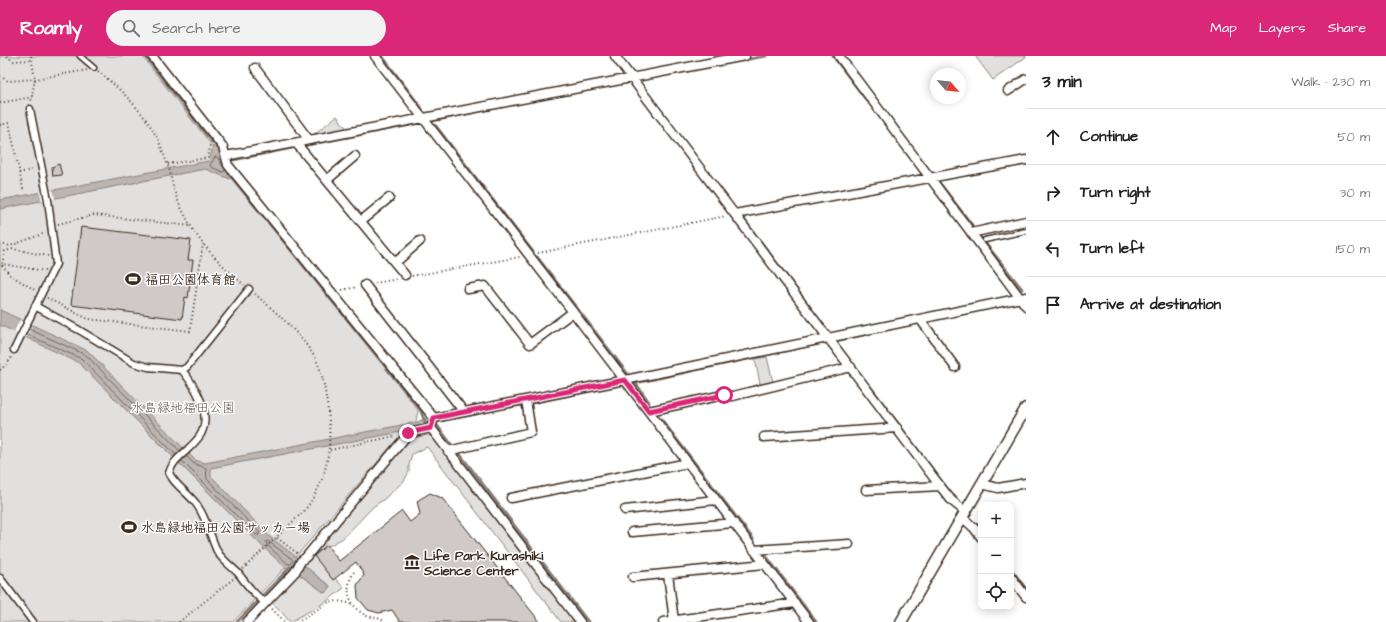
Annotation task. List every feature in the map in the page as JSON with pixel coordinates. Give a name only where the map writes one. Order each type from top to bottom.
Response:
[{"type":"street","points":[[152,56],[222,147],[228,165],[434,418]]},
{"type":"street","points":[[375,56],[649,411],[809,622]]},
{"type":"street","points":[[615,56],[940,486],[978,533]]},
{"type":"street","points":[[226,156],[745,56]]},
{"type":"street","points":[[839,56],[971,233],[1023,297],[1026,306]]},
{"type":"street","points":[[255,68],[309,140]]},
{"type":"street","points":[[1008,91],[1026,79]]},
{"type":"street","points":[[14,350],[35,306],[38,293],[56,264],[48,200],[30,109]]},
{"type":"street","points":[[296,143],[407,276]]},
{"type":"street","points":[[327,180],[355,156]]},
{"type":"street","points":[[735,214],[1026,160]]},
{"type":"street","points":[[361,221],[389,198]]},
{"type":"street","points":[[971,233],[1026,221]]},
{"type":"street","points":[[395,263],[420,241]]},
{"type":"street","points":[[365,285],[464,412]]},
{"type":"street","points":[[468,289],[485,286],[530,344],[573,312]]},
{"type":"street","points":[[182,370],[249,289]]},
{"type":"street","points":[[434,418],[625,380],[1023,297]]},
{"type":"street","points":[[35,306],[134,363],[148,367],[182,370],[188,376],[202,405],[204,413],[204,426],[199,438],[172,465],[169,473],[177,485],[198,506],[207,523],[218,553],[258,597],[265,602]]},
{"type":"street","points":[[920,319],[955,367]]},
{"type":"street","points":[[649,411],[724,395],[733,396],[851,367]]},
{"type":"street","points":[[448,451],[531,432],[526,400]]},
{"type":"street","points":[[901,622],[1026,408]]},
{"type":"street","points":[[431,428],[434,418]]},
{"type":"street","points":[[431,428],[580,622]]},
{"type":"street","points":[[247,622],[295,572],[303,560],[408,433],[431,428]]},
{"type":"street","points":[[764,437],[897,428]]},
{"type":"street","points":[[510,498],[688,463]]},
{"type":"street","points":[[982,484],[998,488],[1026,483]]},
{"type":"street","points":[[866,490],[940,486]]},
{"type":"street","points":[[625,510],[716,500]]},
{"type":"street","points":[[632,532],[734,523]]},
{"type":"street","points":[[754,550],[849,544]]},
{"type":"street","points":[[633,577],[765,564]]},
{"type":"street","points":[[668,574],[674,621]]},
{"type":"street","points":[[0,578],[33,622]]},
{"type":"street","points":[[1014,581],[1026,596]]},
{"type":"street","points":[[663,622],[794,602]]},
{"type":"lane","points":[[80,56],[94,68]]},
{"type":"lane","points":[[985,240],[1026,231]]},
{"type":"path","points":[[7,56],[13,61],[32,60]]},
{"type":"path","points":[[30,109],[35,79],[31,56]]},
{"type":"path","points":[[0,76],[8,81],[35,79],[94,68],[120,90],[144,117],[154,132],[168,164],[175,193],[191,226],[225,268],[288,323],[304,340],[315,358],[321,373],[330,419],[330,450],[320,487],[313,500],[265,550],[179,622]]},
{"type":"path","points":[[0,103],[32,97]]},
{"type":"path","points":[[0,125],[9,123],[23,190]]},
{"type":"path","points":[[168,164],[208,158],[210,146],[217,141]]},
{"type":"path","points":[[19,173],[41,167]]},
{"type":"path","points":[[332,292],[407,276],[528,255],[735,214]]},
{"type":"path","points":[[51,226],[94,215],[191,226]]},
{"type":"path","points":[[10,246],[44,232],[46,238]]},
{"type":"path","points":[[48,250],[49,256],[13,249],[5,251],[2,264],[10,275],[38,293],[88,319],[190,331],[203,242]]},
{"type":"path","points":[[0,244],[10,246],[13,249]]},
{"type":"path","points":[[2,264],[46,272],[48,267]]},
{"type":"path","points":[[0,370],[12,357],[14,350]]},
{"type":"path","points":[[330,450],[408,433]]},
{"type":"path","points":[[277,538],[303,560]]},
{"type":"path","points":[[354,572],[348,586],[348,595],[353,604],[367,615],[381,618],[384,622]]},
{"type":"path","points":[[297,622],[329,602],[338,601],[353,604]]},
{"type":"path","points":[[265,602],[285,622]]},
{"type":"green space","name":"水島緑地福田公園","points":[[0,56],[142,56],[418,410],[413,427],[398,438],[300,552],[233,622],[0,622]]},
{"type":"green space","points":[[975,56],[1026,56],[1026,57],[993,80]]},
{"type":"green space","points":[[337,116],[347,129],[317,136],[314,134]]},
{"type":"green space","points":[[767,357],[773,382],[760,384],[755,359]]},
{"type":"green space","points":[[428,435],[435,439],[574,622],[561,622],[427,447],[412,454],[409,472],[404,481],[374,506],[343,538],[329,546],[327,545],[314,555],[333,580],[335,578],[344,588],[327,601],[292,621],[289,621],[270,601],[296,572],[325,593],[330,586],[302,563],[311,556],[406,443],[413,438]]},
{"type":"water","points":[[215,145],[220,151],[222,159],[235,175],[230,179],[205,169],[0,209],[0,200],[209,161]]},
{"type":"water","points":[[0,310],[88,351],[195,460],[205,463],[417,422],[429,417],[427,427],[211,468],[211,476],[270,537],[299,559],[292,571],[286,568],[261,545],[79,363],[0,325]]},
{"type":"water","points":[[302,563],[330,586],[325,593],[296,572]]},
{"type":"pier","points":[[53,190],[55,199],[42,201],[40,192]]},
{"type":"pier","points":[[20,320],[32,326],[26,338],[14,332]]},
{"type":"building","points":[[59,164],[62,175],[53,176],[52,167]]},
{"type":"building","name":"福田公園体育館","points":[[81,227],[191,240],[188,260],[193,260],[188,298],[185,297],[182,319],[71,305]]},
{"type":"building","points":[[430,493],[442,498],[540,622],[400,622],[392,610],[379,613],[368,610],[358,598],[357,585],[364,575],[356,562],[333,580],[314,556],[327,545],[339,561],[402,511],[410,522],[420,514],[417,501]]},
{"type":"waterway","points":[[145,56],[212,142]]},
{"type":"waterway","points":[[382,56],[422,109]]},
{"type":"waterway","points":[[743,60],[766,56]]},
{"type":"waterway","points":[[833,56],[868,102]]},
{"type":"waterway","points":[[432,121],[525,102]]},
{"type":"waterway","points":[[306,145],[416,124]]},
{"type":"waterway","points":[[435,125],[533,252]]},
{"type":"waterway","points":[[233,160],[292,148]]},
{"type":"waterway","points":[[707,172],[728,199]]},
{"type":"waterway","points":[[229,174],[420,409],[425,422]]},
{"type":"waterway","points":[[938,181],[975,229]]},
{"type":"waterway","points":[[743,218],[829,333]]},
{"type":"waterway","points":[[981,238],[1022,289]]},
{"type":"waterway","points":[[537,257],[627,373]]},
{"type":"waterway","points":[[835,341],[891,329]]},
{"type":"waterway","points":[[635,383],[827,342]]},
{"type":"waterway","points":[[637,385],[649,402]]},
{"type":"waterway","points":[[869,385],[952,495],[956,497]]},
{"type":"waterway","points":[[451,444],[436,424],[438,421],[476,414]]},
{"type":"waterway","points":[[661,419],[753,539]]},
{"type":"waterway","points":[[459,453],[588,622]]},
{"type":"waterway","points":[[766,556],[816,622]]},
{"type":"waterway","points":[[237,622],[290,567]]},
{"type":"waterway","points":[[1014,573],[1026,589]]},
{"type":"place","name":"福田公園体育館","points":[[133,279]]},
{"type":"place","name":"水島緑地福田公園サッカー場","points":[[129,527]]},
{"type":"place","name":"Life Park Kurashiki Science Center","points":[[412,562]]},
{"type":"route","points":[[408,433],[431,428],[434,418],[625,380],[649,411],[724,395]]}]
